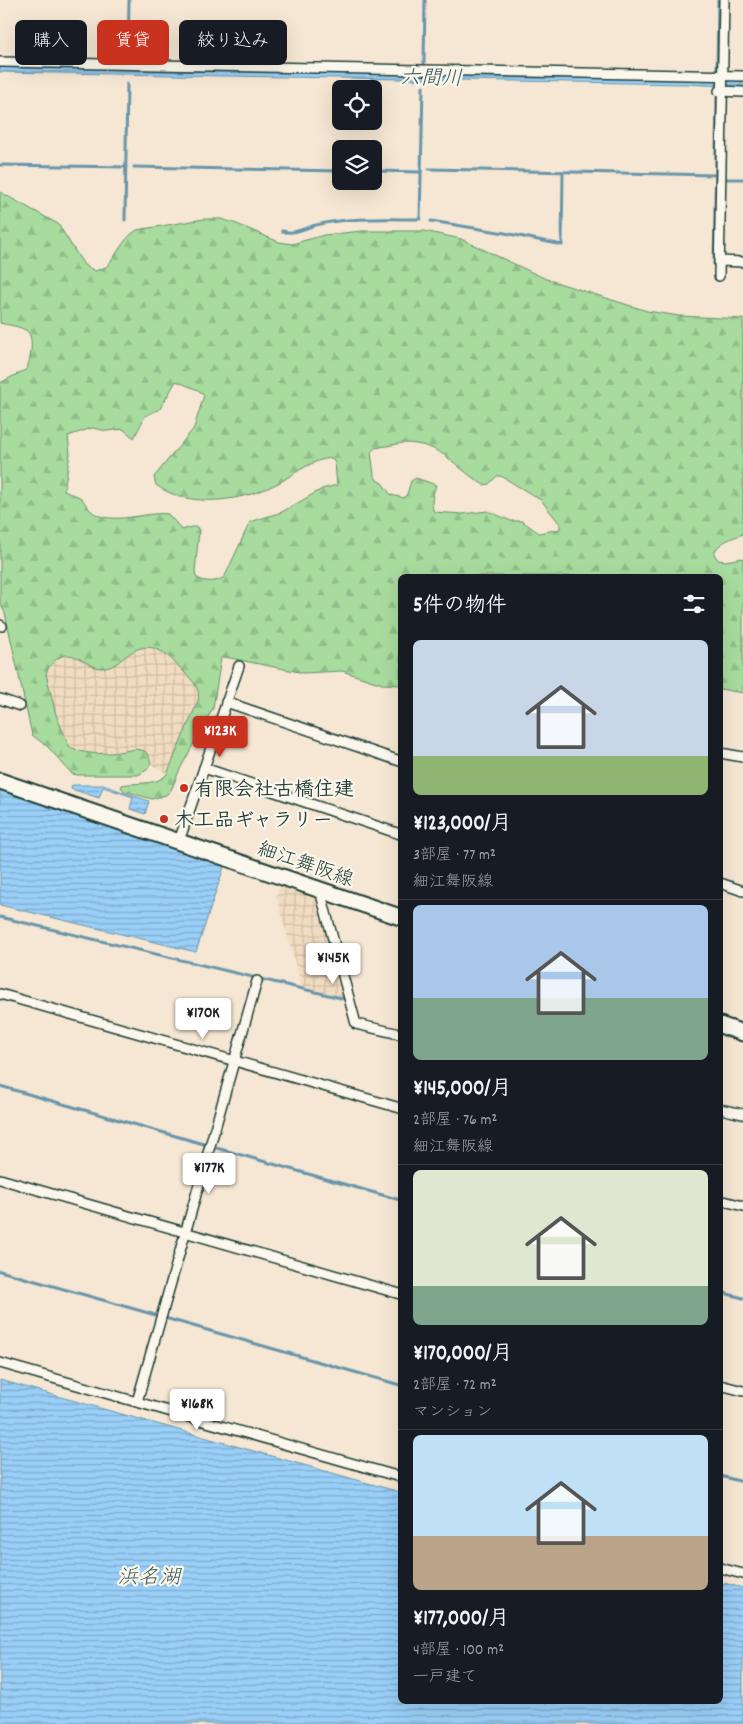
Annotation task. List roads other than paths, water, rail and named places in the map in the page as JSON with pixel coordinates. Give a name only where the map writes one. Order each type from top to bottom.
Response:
[{"type":"main road","name":"細江舞阪線","points":[[0,781],[398,915]]},
{"type":"main road","points":[[723,1026],[743,1033]]},
{"type":"street","points":[[719,276],[724,0]]},
{"type":"street","points":[[0,62],[722,85],[743,92]]},
{"type":"street","points":[[722,85],[743,76]]},
{"type":"street","points":[[719,261],[743,262]]},
{"type":"street","points":[[179,842],[238,666]]},
{"type":"street","points":[[0,699],[20,706]]},
{"type":"street","points":[[226,702],[398,760]]},
{"type":"street","points":[[723,754],[743,757]]},
{"type":"street","points":[[204,768],[398,833]]},
{"type":"street","points":[[723,884],[743,891]]},
{"type":"street","points":[[325,891],[322,898],[356,1024],[398,1034]]},
{"type":"street","points":[[137,1402],[258,980]]},
{"type":"street","points":[[0,994],[398,1107]]},
{"type":"street","points":[[723,1110],[743,1114]]},
{"type":"street","points":[[0,1179],[398,1293]]},
{"type":"street","points":[[723,1201],[743,1206]]},
{"type":"street","points":[[0,1363],[398,1476]]},
{"type":"street","points":[[723,1386],[743,1391]]},
{"type":"street","points":[[723,1569],[743,1574]]},
{"type":"water","name":"六間川","points":[[0,66],[743,79],[743,87],[686,84],[0,72]]},
{"type":"water","points":[[72,785],[103,785],[149,801],[145,814],[130,809],[133,797],[103,787],[99,798],[71,789]]},
{"type":"water","points":[[0,787],[225,864],[196,952],[0,905]]},
{"type":"water","name":"浜名湖","points":[[0,1380],[398,1491],[398,1704],[723,1704],[723,1583],[743,1588],[743,1724],[0,1724]]},
{"type":"waterway","points":[[129,0],[129,20]]},
{"type":"waterway","name":"六間川","points":[[424,63],[425,0]]},
{"type":"waterway","points":[[717,69],[718,0]]},
{"type":"waterway","points":[[125,220],[127,83]]},
{"type":"waterway","name":"六間川","points":[[282,231],[295,232],[329,222],[368,219],[420,219],[423,87]]},
{"type":"waterway","points":[[714,265],[717,97]]},
{"type":"waterway","points":[[0,165],[126,167]]},
{"type":"waterway","points":[[134,167],[332,171]]},
{"type":"waterway","points":[[429,169],[716,175]]},
{"type":"waterway","points":[[382,171],[421,172]]},
{"type":"waterway","points":[[431,221],[505,233],[562,245],[563,172]]},
{"type":"waterway","points":[[726,179],[743,179]]},
{"type":"waterway","points":[[0,917],[345,999],[353,1028],[398,1039]]},
{"type":"waterway","points":[[0,1086],[207,1145]]},
{"type":"waterway","points":[[729,1115],[743,1119]]},
{"type":"waterway","points":[[213,1147],[398,1199]]},
{"type":"waterway","points":[[0,1271],[159,1316]]},
{"type":"waterway","points":[[723,1293],[743,1298]]},
{"type":"waterway","points":[[165,1318],[398,1384]]},
{"type":"waterway","points":[[723,1477],[743,1482]]},
{"type":"place","name":"有限会社古橋住建","points":[[184,788]]},
{"type":"place","name":"木工品ギャラリー","points":[[164,819]]}]
